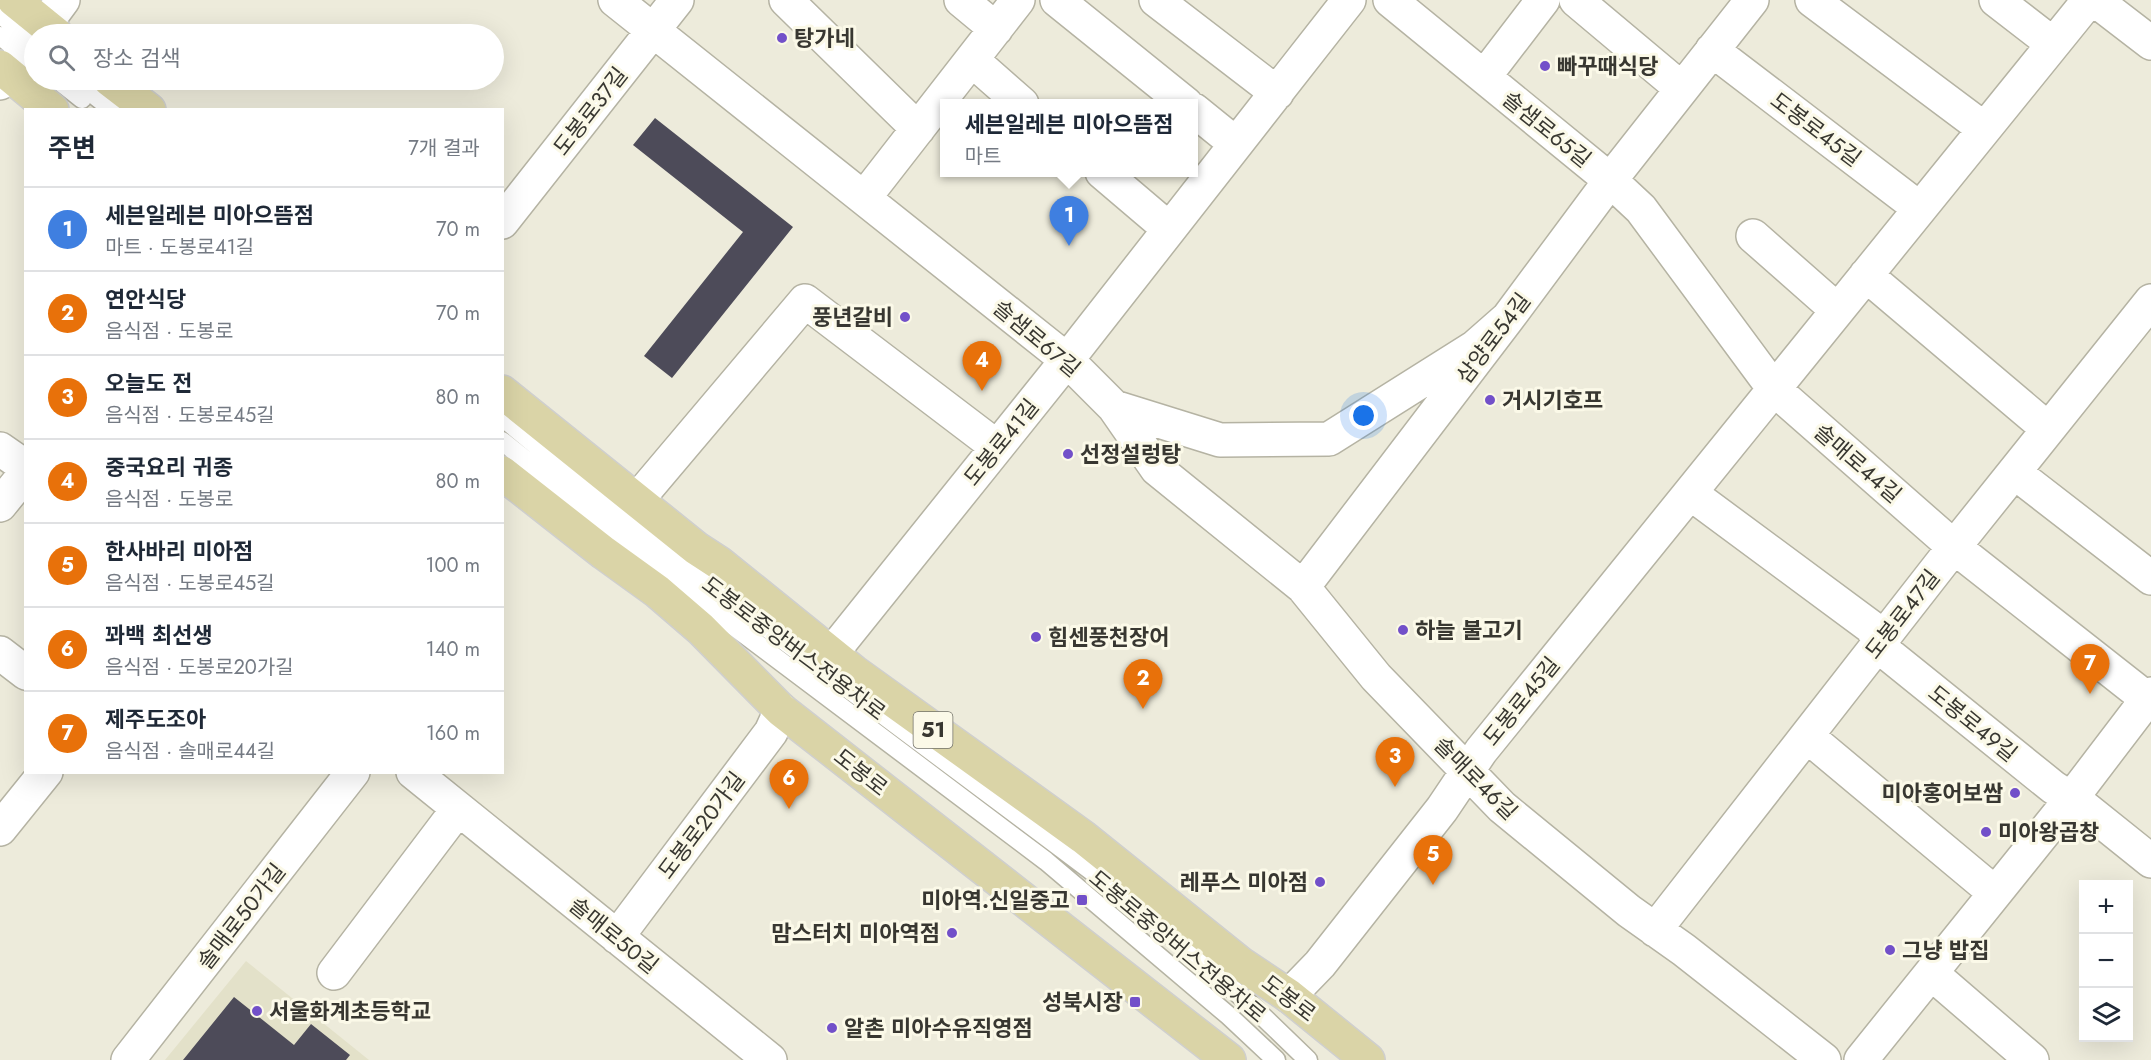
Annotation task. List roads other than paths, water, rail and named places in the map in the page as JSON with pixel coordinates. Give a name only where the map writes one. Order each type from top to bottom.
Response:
[{"type":"main road","points":[[14,0],[24,31]]},
{"type":"main road","points":[[45,90],[51,108]]},
{"type":"main road","points":[[123,90],[146,108]]},
{"type":"main road","name":"도봉로","points":[[504,394],[831,654],[964,753],[1083,837],[1241,964],[1289,996],[1368,1060]]},
{"type":"main road","name":"도봉로","points":[[504,475],[658,592],[701,628],[781,710],[1229,1060]]},
{"type":"street","name":"솔샘로67길","points":[[615,0],[1067,360],[1114,407],[1220,440],[1329,439],[1475,347],[1508,318]]},
{"type":"street","name":"도봉로37길","points":[[504,219],[677,0]]},
{"type":"street","points":[[786,0],[918,129]]},
{"type":"street","points":[[961,0],[996,28]]},
{"type":"street","points":[[941,99],[1018,0]]},
{"type":"street","points":[[1058,0],[1180,99]]},
{"type":"street","points":[[1156,0],[1277,93]]},
{"type":"street","name":"도봉로41길","points":[[831,654],[1067,360],[1349,0]]},
{"type":"street","name":"솔샘로65길","points":[[1390,0],[1610,180]]},
{"type":"street","name":"솔샘로65길","points":[[1484,77],[1543,0]]},
{"type":"street","points":[[1576,0],[1682,89]]},
{"type":"street","points":[[1812,0],[1983,128]]},
{"type":"street","points":[[1996,0],[2053,45]]},
{"type":"street","name":"도봉로45길","points":[[1289,996],[1320,964],[1442,809],[1481,750],[2089,0]]},
{"type":"street","points":[[2095,0],[2151,43]]},
{"type":"street","name":"삼양로54길","points":[[1304,587],[1610,180],[1712,50],[1739,4]]},
{"type":"street","name":"도봉로45길","points":[[1712,50],[1919,208]]},
{"type":"street","points":[[972,60],[1016,99]]},
{"type":"street","points":[[864,198],[940,101]]},
{"type":"street","points":[[1198,113],[1236,144]]},
{"type":"street","points":[[1108,177],[1169,230]]},
{"type":"street","name":"솔매로44길","points":[[1610,180],[1641,209],[1774,389],[1954,547],[2150,698]]},
{"type":"street","points":[[1753,237],[1837,310]]},
{"type":"street","points":[[1866,275],[2048,429]]},
{"type":"street","points":[[637,500],[805,301],[997,447]]},
{"type":"street","name":"도봉로47길","points":[[1655,930],[1954,547],[2151,301]]},
{"type":"street","name":"솔매로46길","points":[[1114,407],[1157,469],[1304,587],[1376,677],[1502,807],[1629,911],[1824,1060]]},
{"type":"street","points":[[0,449],[24,466]]},
{"type":"street","points":[[2014,472],[2151,578]]},
{"type":"street","points":[[0,505],[24,475]]},
{"type":"street","points":[[1690,493],[1871,627],[1880,641]]},
{"type":"street","name":"도봉로49길","points":[[1880,641],[1888,654],[2053,787],[2151,861]]},
{"type":"street","points":[[0,653],[24,672]]},
{"type":"street","points":[[1861,1060],[2150,698]]},
{"type":"street","name":"도봉로20가길","points":[[617,937],[771,732],[781,710]]},
{"type":"street","points":[[1807,736],[1995,893]]},
{"type":"street","points":[[0,829],[44,774]]},
{"type":"street","name":"솔매로50가길","points":[[128,1060],[351,774]]},
{"type":"street","name":"솔매로50길","points":[[415,774],[770,1060]]},
{"type":"street","points":[[334,973],[459,809]]},
{"type":"street","points":[[1931,973],[2032,1060]]},
{"type":"lane","points":[[0,14],[24,40]]},
{"type":"lane","points":[[70,90],[93,108]]},
{"type":"lane","points":[[88,90],[110,108]]},
{"type":"lane","name":"도봉로중앙버스전용차로","points":[[504,419],[663,550],[1129,899],[1251,1005],[1308,1060]]},
{"type":"lane","points":[[504,443],[711,609],[1046,861],[1220,1009],[1276,1060]]},
{"type":"place","name":"탕가네","points":[[782,38]]},
{"type":"place","name":"빠꾸때식당","points":[[1545,66]]},
{"type":"place","name":"세븐일레븐 미아으뜸점","points":[[1069,246]]},
{"type":"place","name":"풍년갈비","points":[[905,317]]},
{"type":"place","name":"중국요리 귀종","points":[[982,391]]},
{"type":"place","name":"거시기호프","points":[[1490,400]]},
{"type":"place","name":"선정설렁탕","points":[[1068,454]]},
{"type":"place","name":"하늘 불고기","points":[[1403,630]]},
{"type":"place","name":"힘센풍천장어","points":[[1036,637]]},
{"type":"place","name":"제주도조아","points":[[2090,694]]},
{"type":"place","name":"연안식당","points":[[1143,709]]},
{"type":"place","name":"오늘도 전","points":[[1395,787]]},
{"type":"place","name":"미아홍어보쌈","points":[[2015,793]]},
{"type":"place","name":"꽈백 최선생","points":[[789,809]]},
{"type":"place","name":"미아왕곱창","points":[[1986,832]]},
{"type":"place","name":"레푸스 미아점","points":[[1320,882]]},
{"type":"place","name":"한사바리 미아점","points":[[1433,885]]},
{"type":"place","name":"미아역.신일중고","points":[[1082,900]]},
{"type":"place","name":"맘스터치 미아역점","points":[[952,933]]},
{"type":"place","name":"그냥 밥집","points":[[1890,950]]},
{"type":"place","name":"성북시장","points":[[1135,1002]]},
{"type":"place","name":"서울화계초등학교","points":[[257,1011]]},
{"type":"place","name":"알촌 미아수유직영점","points":[[832,1028]]}]
